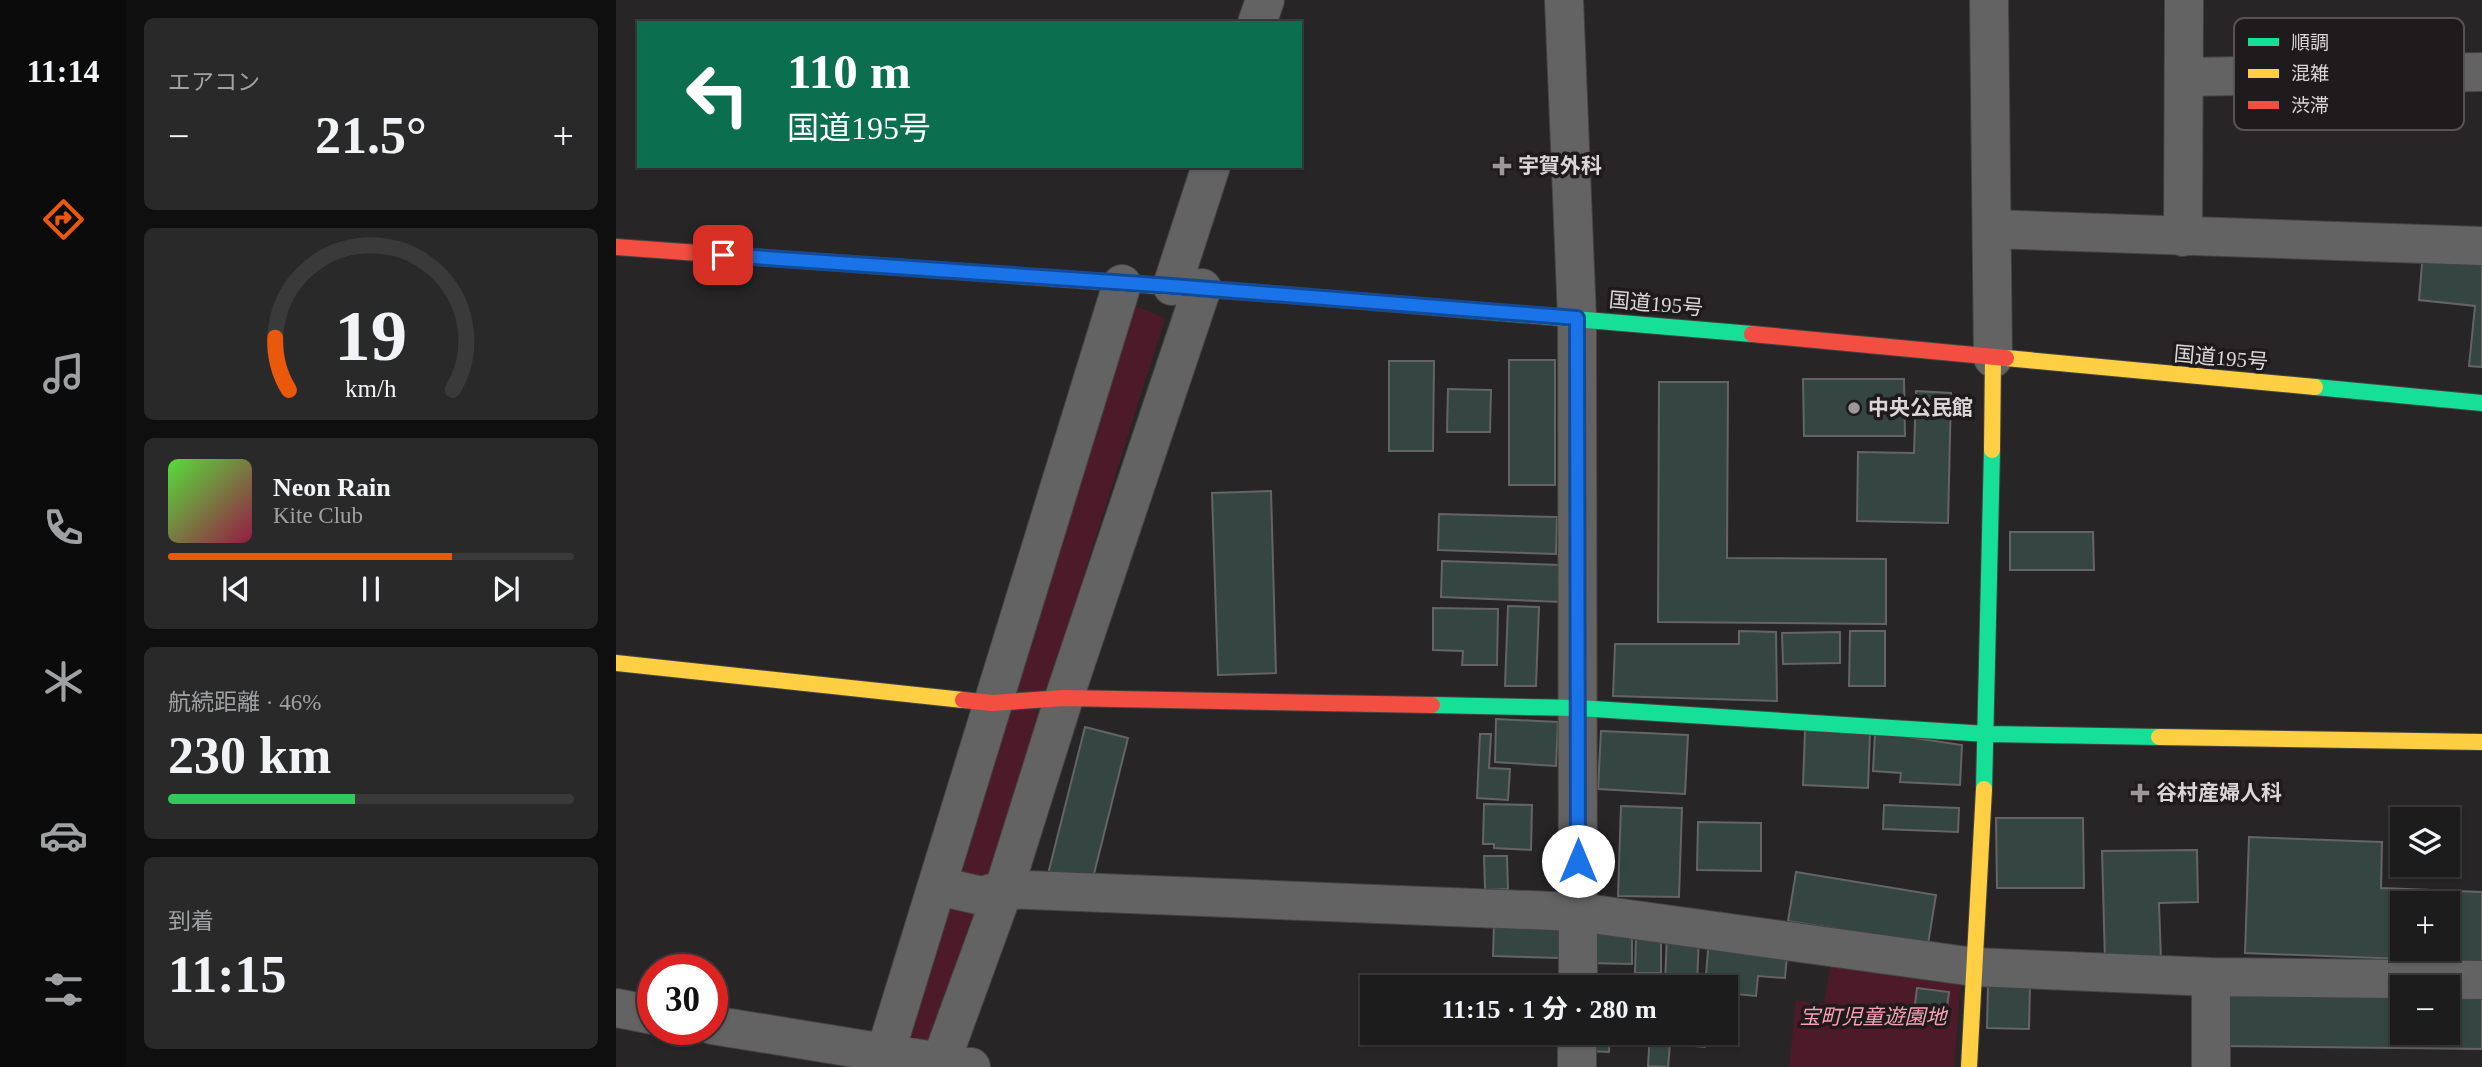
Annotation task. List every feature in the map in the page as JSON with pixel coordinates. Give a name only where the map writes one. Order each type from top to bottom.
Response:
[{"type":"main road","name":"国道195号","points":[[616,247],[1187,287],[1577,318],[2482,403]]},
{"type":"main road","points":[[1969,1067],[1987,734],[1993,358]]},
{"type":"main road","points":[[616,663],[992,703],[1064,698],[1578,708],[1987,734],[2482,742]]},
{"type":"street","points":[[1258,21],[1265,0]]},
{"type":"street","points":[[1564,0],[1577,318],[1578,975]]},
{"type":"street","points":[[1989,0],[1993,358]]},
{"type":"street","points":[[2183,237],[2184,0]]},
{"type":"street","points":[[2464,72],[2482,72]]},
{"type":"street","points":[[2185,77],[2234,76]]},
{"type":"street","points":[[728,1028],[883,1061],[950,1065],[1064,698],[1187,287],[1211,168]]},
{"type":"street","points":[[1992,229],[2482,246]]},
{"type":"street","points":[[883,1061],[1122,284]]},
{"type":"street","points":[[938,886],[982,895],[1004,889],[1578,912],[1974,967],[2211,977],[2482,980]]},
{"type":"street","points":[[2211,977],[2211,1067]]},
{"type":"street","points":[[616,1008],[637,1011]]},
{"type":"street","points":[[1577,1045],[1577,1067]]},
{"type":"green space","points":[[1135,306],[1165,318],[929,1067],[897,1067]]},
{"type":"green space","name":"宝町児童遊園地","points":[[1831,961],[1961,980],[1954,1067],[1789,1067],[1796,1000],[1824,1005]]},
{"type":"building","points":[[2423,252],[2482,257],[2482,367],[2469,366],[2475,306],[2419,300]]},
{"type":"building","points":[[1509,360],[1555,360],[1555,485],[1509,485]]},
{"type":"building","points":[[1389,361],[1434,361],[1433,451],[1389,451]]},
{"type":"building","name":"中央公民館","points":[[1803,379],[1904,379],[1905,436],[1804,436]]},
{"type":"building","points":[[1659,382],[1728,382],[1727,558],[1886,559],[1886,624],[1658,622]]},
{"type":"building","points":[[1448,389],[1491,390],[1490,432],[1447,432]]},
{"type":"building","points":[[1916,391],[1951,393],[1948,523],[1857,521],[1858,452],[1914,453]]},
{"type":"building","points":[[1271,491],[1276,673],[1218,675],[1212,493]]},
{"type":"building","points":[[1439,514],[1557,517],[1556,554],[1438,550]]},
{"type":"building","points":[[2010,532],[2093,532],[2094,570],[2010,570]]},
{"type":"building","points":[[1442,561],[1562,565],[1561,602],[1441,597]]},
{"type":"building","points":[[1508,606],[1539,607],[1536,686],[1505,686]]},
{"type":"building","points":[[1433,608],[1498,609],[1497,665],[1462,665],[1463,651],[1433,650]]},
{"type":"building","points":[[1739,631],[1776,632],[1777,701],[1613,696],[1615,644],[1739,644]]},
{"type":"building","points":[[1850,631],[1885,631],[1885,686],[1849,686]]},
{"type":"building","points":[[1840,632],[1840,663],[1783,664],[1782,633]]},
{"type":"building","points":[[1496,719],[1558,722],[1556,766],[1495,762]]},
{"type":"building","points":[[1085,727],[1128,738],[1089,894],[1046,882]]},
{"type":"building","points":[[1805,730],[1870,734],[1868,788],[1803,785]]},
{"type":"building","points":[[1601,731],[1688,735],[1685,794],[1598,789]]},
{"type":"building","points":[[1875,732],[1962,745],[1960,785],[1900,782],[1901,773],[1873,771]]},
{"type":"building","points":[[1480,734],[1491,734],[1489,768],[1510,769],[1508,800],[1477,798]]},
{"type":"building","points":[[1484,804],[1532,805],[1531,850],[1494,848],[1494,844],[1483,844]]},
{"type":"building","points":[[1884,805],[1959,808],[1958,832],[1883,829]]},
{"type":"building","points":[[1621,806],[1682,808],[1679,897],[1618,896]]},
{"type":"building","points":[[1996,818],[2083,818],[2084,888],[1997,888]]},
{"type":"building","points":[[1698,822],[1761,823],[1761,871],[1697,870]]},
{"type":"building","points":[[2249,837],[2382,842],[2381,888],[2457,891],[2390,891],[2390,959],[2245,953]]},
{"type":"building","points":[[2197,850],[2198,902],[2159,903],[2161,961],[2105,962],[2102,851]]},
{"type":"building","points":[[1484,856],[1507,856],[1508,889],[1485,890]]},
{"type":"building","points":[[1796,872],[1936,895],[1928,944],[1788,921]]},
{"type":"building","points":[[2460,891],[2482,892],[2482,962],[2456,961],[2460,961]]},
{"type":"building","points":[[1494,923],[1560,925],[1559,958],[1493,956]]},
{"type":"building","points":[[1588,925],[1632,926],[1632,964],[1587,963]]},
{"type":"building","points":[[1667,933],[1699,935],[1697,975],[1665,975]]},
{"type":"building","points":[[1636,934],[1661,934],[1661,973],[1635,973]]},
{"type":"building","points":[[1709,938],[1788,945],[1785,978],[1758,976],[1756,996],[1738,994],[1738,975],[1706,975]]},
{"type":"building","points":[[1988,985],[2030,986],[2029,1029],[1987,1028]]},
{"type":"building","points":[[1917,988],[1949,992],[1946,1015],[1914,1011]]},
{"type":"building","points":[[2221,988],[2390,991],[2390,1045],[2460,1045],[2460,991],[2482,991],[2482,1049],[2220,1046]]},
{"type":"building","points":[[1587,1045],[1609,1045],[1609,1052],[1587,1051]]},
{"type":"building","points":[[1649,1045],[1670,1045],[1668,1067],[1648,1066]]},
{"type":"traffic: fast","points":[[1288,295],[1752,334]]},
{"type":"traffic: fast","points":[[2315,387],[2482,403]]},
{"type":"traffic: fast","points":[[1984,789],[1992,450]]},
{"type":"traffic: fast","points":[[1432,705],[1578,708],[1987,734],[2159,737]]},
{"type":"traffic: slow","points":[[894,267],[1288,295]]},
{"type":"traffic: slow","points":[[1992,450],[1993,358]]},
{"type":"traffic: slow","points":[[2006,358],[2315,387]]},
{"type":"traffic: slow","points":[[616,663],[963,700]]},
{"type":"traffic: slow","points":[[2159,737],[2482,742]]},
{"type":"traffic: slow","points":[[1969,1067],[1984,789]]},
{"type":"traffic: jam","points":[[616,247],[894,267]]},
{"type":"traffic: jam","points":[[1752,334],[2006,358]]},
{"type":"traffic: jam","points":[[963,700],[992,703],[1064,698],[1432,705]]},
{"type":"place","name":"宇賀外科","points":[[1502,166]]},
{"type":"place","name":"中央公民館","points":[[1854,408]]},
{"type":"place","name":"谷村産婦人科","points":[[2140,793]]},
{"type":"route","points":[[723,255],[1172,286],[1577,318],[1578,861]]}]
